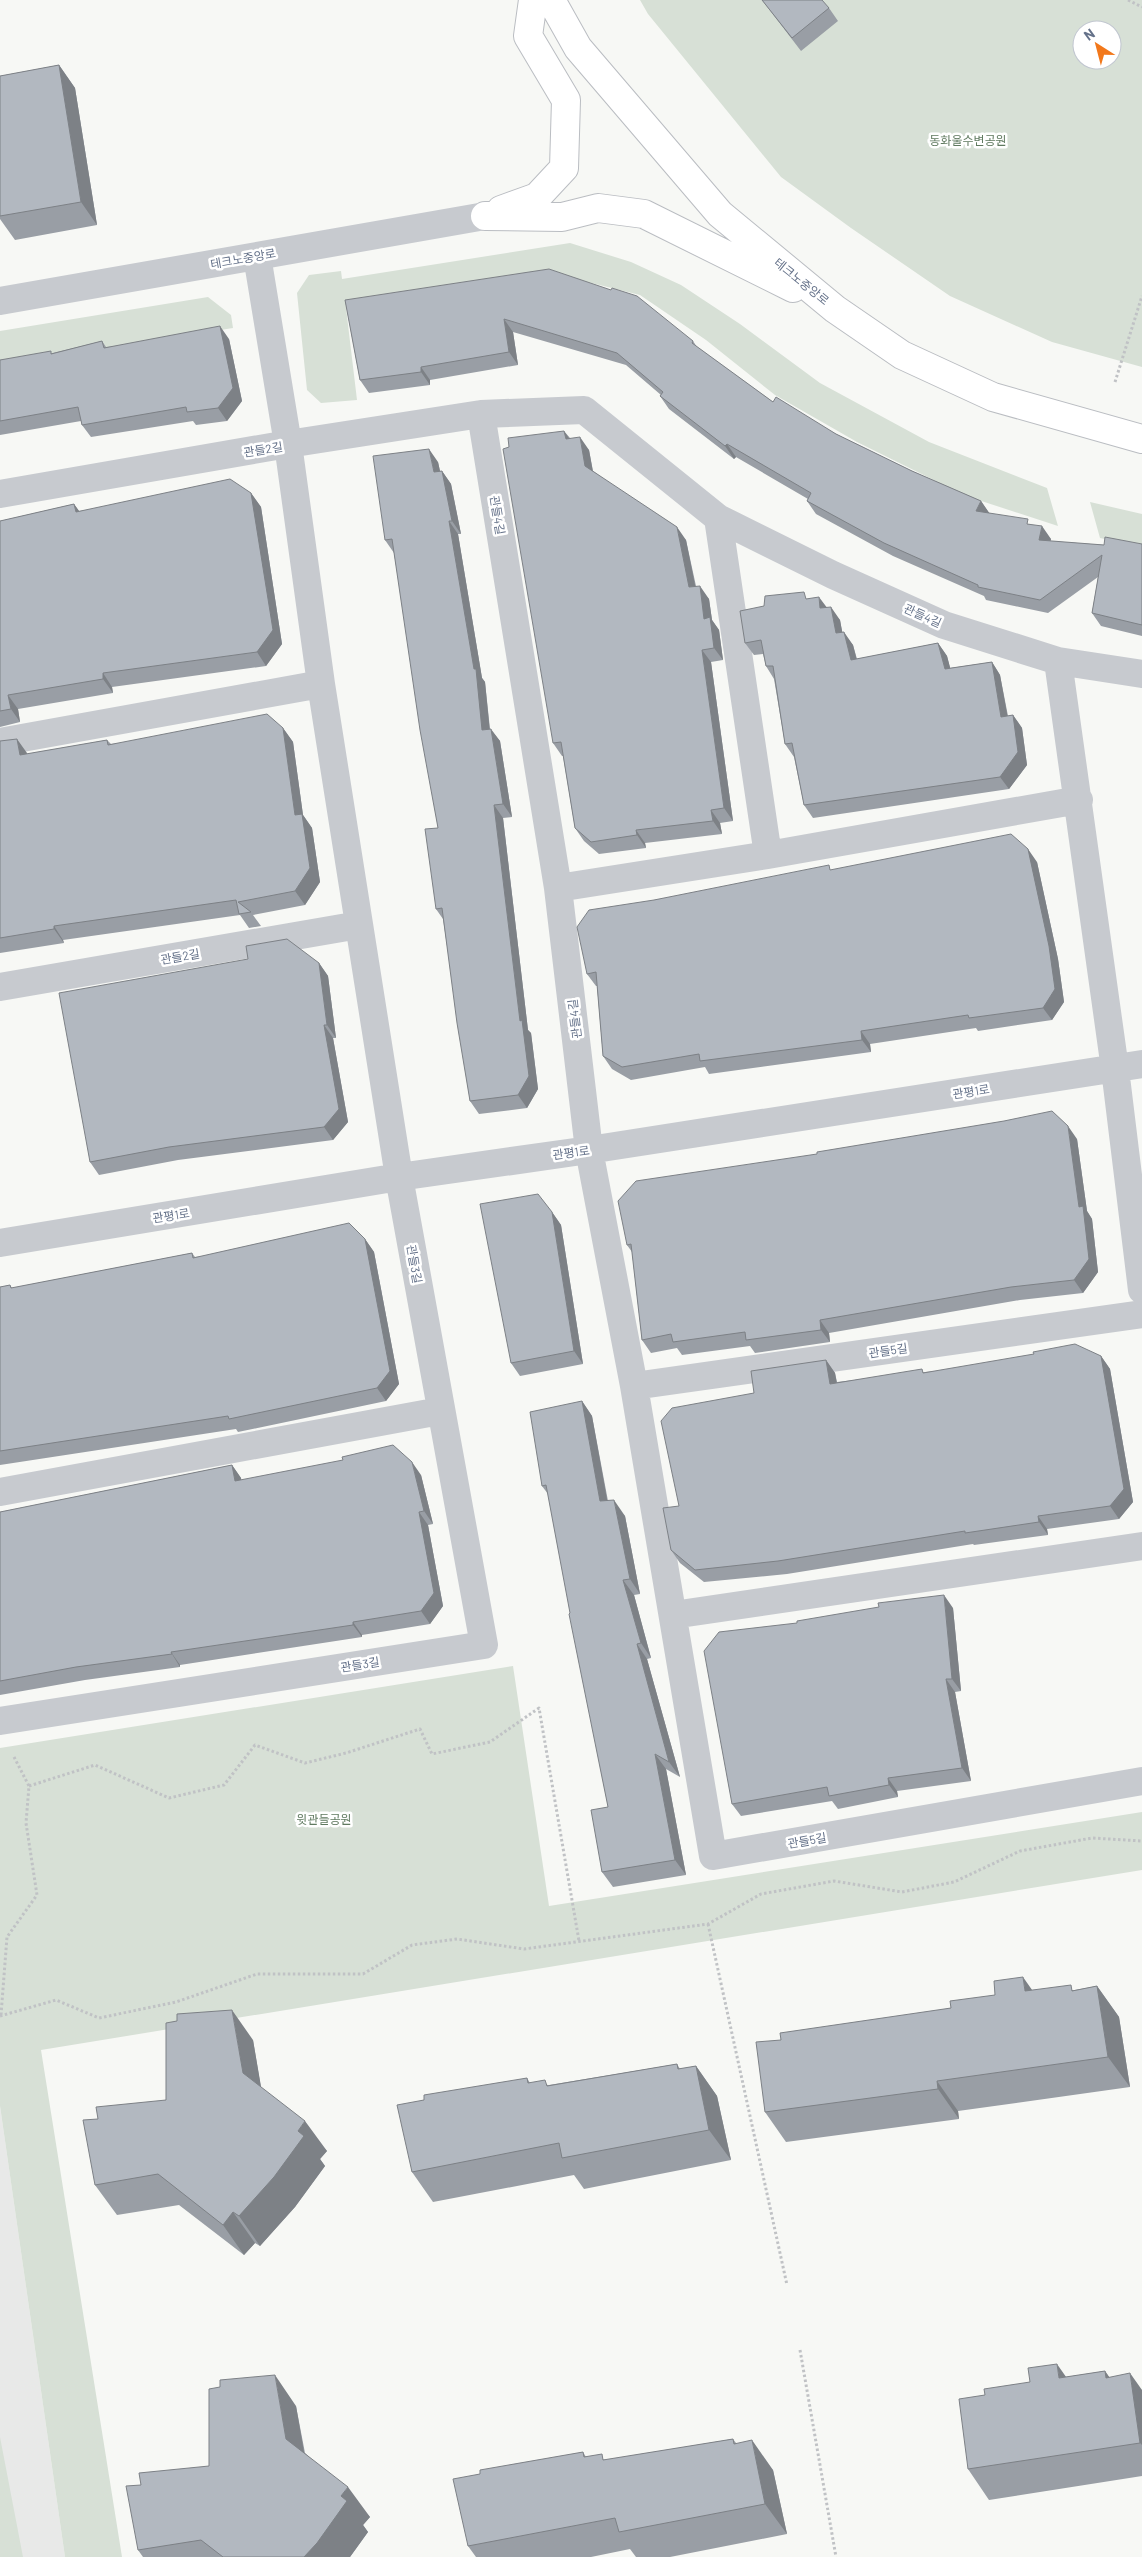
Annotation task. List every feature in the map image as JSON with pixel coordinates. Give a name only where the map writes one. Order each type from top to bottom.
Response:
[{"type":"main road","points":[[485,216],[537,197],[564,168],[566,100],[528,36],[533,0]]},
{"type":"main road","name":"테크노중앙로","points":[[551,0],[578,48],[720,214],[836,309],[902,355],[993,398],[1142,439]]},
{"type":"main road","points":[[485,216],[562,217],[598,208],[644,214],[836,309]]},
{"type":"street","name":"테크노중앙로","points":[[0,300],[485,216]]},
{"type":"street","points":[[257,256],[288,444],[481,414]]},
{"type":"street","name":"관들4길","points":[[589,1150],[558,888],[481,414],[584,410],[718,518],[833,575],[944,625],[1058,661],[1142,674]]},
{"type":"street","name":"관들2길","points":[[0,494],[288,444],[321,684],[400,1176]]},
{"type":"street","points":[[718,518],[768,855]]},
{"type":"street","points":[[1058,661],[1079,800],[1115,1068],[1142,1290]]},
{"type":"street","points":[[0,742],[321,684]]},
{"type":"street","points":[[558,888],[768,855],[1079,800]]},
{"type":"street","name":"관들2길","points":[[0,987],[359,924]]},
{"type":"street","name":"관평1로","points":[[0,1243],[400,1176],[589,1150],[1142,1064]]},
{"type":"street","name":"관들5길","points":[[589,1150],[634,1386],[713,1856],[1142,1781]]},
{"type":"street","name":"관들3길","points":[[0,1721],[484,1645],[440,1411],[400,1176]]},
{"type":"street","name":"관들5길","points":[[634,1386],[1142,1314]]},
{"type":"street","points":[[0,1492],[440,1411]]},
{"type":"street","points":[[673,1615],[1142,1546]]},
{"type":"path","points":[[1128,0],[1142,7]]},
{"type":"path","points":[[1115,382],[1142,296]]},
{"type":"path","points":[[29,1786],[95,1766],[169,1798],[224,1785],[255,1745],[305,1763],[346,1753],[420,1729],[432,1754],[490,1742],[539,1708],[579,1941]]},
{"type":"path","points":[[14,1757],[29,1786],[26,1823],[37,1895],[7,1937],[1,2016],[56,2000],[99,2018],[176,2002],[257,1974],[364,1974],[412,1945],[457,1939],[524,1949],[708,1924],[761,1894],[834,1881],[902,1892],[954,1882],[1020,1851],[1092,1838],[1142,1841]]},
{"type":"path","points":[[708,1924],[787,2285]]},
{"type":"path","points":[[800,2350],[836,2557]]},
{"type":"shaded area","points":[[0,2106],[65,2557],[0,2557]]},
{"type":"green space","name":"동화울수변공원","points":[[640,0],[1142,0],[1142,367],[1052,342],[950,296],[781,177],[648,14]]},
{"type":"green space","points":[[570,243],[631,262],[681,285],[740,324],[820,383],[929,442],[1047,488],[1058,526],[966,496],[857,442],[775,395],[706,340],[640,295],[559,275],[346,308],[357,400],[321,403],[307,390],[297,293],[309,275],[341,271],[342,279]]},
{"type":"green space","points":[[208,297],[231,315],[233,328],[0,365],[0,331]]},
{"type":"green space","points":[[1090,502],[1142,514],[1142,547],[1100,538]]},
{"type":"green space","name":"윗관들공원","points":[[513,1666],[549,1906],[1142,1812],[1142,1870],[41,2050],[122,2557],[65,2557],[0,2106],[0,1748]]},
{"type":"green space","points":[[0,2437],[23,2557],[0,2557]]},
{"type":"building","points":[[762,0],[822,0],[829,8],[792,38]]},
{"type":"building","points":[[59,65],[81,202],[0,216],[0,76]]},
{"type":"building","points":[[549,269],[611,290],[612,288],[637,296],[693,341],[692,343],[773,402],[776,397],[836,434],[912,471],[981,501],[976,511],[1028,519],[1027,524],[1042,526],[1039,540],[1104,545],[1105,537],[1142,544],[1142,625],[1092,613],[1102,555],[1040,600],[978,587],[978,585],[884,543],[807,501],[811,493],[727,444],[725,446],[660,396],[663,392],[617,353],[504,319],[509,352],[421,367],[421,372],[360,380],[345,300]]},
{"type":"building","points":[[220,326],[233,388],[218,408],[187,412],[186,407],[82,425],[78,407],[0,421],[0,360],[51,351],[51,354],[102,341],[104,348]]},
{"type":"building","points":[[564,431],[566,439],[580,437],[585,466],[677,527],[689,587],[700,586],[704,619],[710,617],[714,648],[702,650],[724,808],[711,810],[713,821],[636,830],[637,835],[591,842],[575,828],[561,742],[553,743],[503,449],[509,447],[508,438]]},
{"type":"building","points":[[429,449],[434,472],[442,471],[452,521],[449,521],[474,669],[476,669],[482,730],[491,729],[503,804],[494,805],[520,1021],[522,1020],[529,1076],[518,1095],[470,1101],[457,1023],[442,908],[436,909],[425,829],[438,828],[420,730],[392,539],[385,540],[373,456]]},
{"type":"building","points":[[230,479],[251,493],[273,630],[257,652],[103,673],[103,679],[8,695],[11,709],[0,711],[0,521],[74,504],[76,512]]},
{"type":"building","points":[[804,592],[806,599],[819,597],[820,608],[831,607],[836,633],[844,632],[851,660],[938,643],[945,669],[992,662],[1001,717],[1013,715],[1018,752],[1000,777],[804,805],[792,743],[785,744],[773,666],[766,666],[761,640],[745,643],[740,611],[764,606],[765,596]]},
{"type":"building","points":[[267,714],[283,728],[295,815],[302,814],[310,868],[295,891],[238,902],[251,912],[239,914],[236,900],[54,926],[54,929],[0,938],[0,741],[17,739],[20,755],[107,740],[108,745]]},
{"type":"building","points":[[1011,834],[1028,849],[1049,946],[1055,989],[1043,1008],[969,1018],[968,1015],[861,1031],[862,1040],[700,1061],[699,1054],[622,1067],[603,1056],[596,972],[587,974],[577,927],[589,910],[654,900],[829,865],[830,870]]},
{"type":"building","points":[[287,939],[319,963],[327,1025],[324,1025],[339,1109],[324,1127],[169,1147],[90,1162],[59,993],[248,959],[246,946]]},
{"type":"building","points":[[1052,1111],[1068,1126],[1079,1207],[1083,1206],[1089,1259],[1074,1280],[1011,1287],[820,1320],[821,1330],[746,1340],[745,1332],[673,1342],[671,1334],[642,1340],[631,1244],[627,1245],[618,1201],[636,1181],[817,1154],[817,1152],[1004,1121]]},
{"type":"building","points":[[538,1194],[552,1212],[574,1351],[511,1363],[480,1204]]},
{"type":"building","points":[[349,1223],[365,1239],[390,1371],[377,1388],[229,1419],[228,1416],[0,1451],[0,1287],[10,1285],[11,1288],[192,1253],[193,1258]]},
{"type":"building","points":[[1075,1344],[1101,1356],[1124,1489],[1110,1506],[1038,1516],[1039,1522],[965,1533],[965,1531],[778,1561],[695,1570],[671,1550],[663,1508],[679,1506],[661,1421],[672,1408],[754,1393],[751,1371],[826,1360],[830,1384],[922,1369],[923,1373],[1034,1354],[1033,1352]]},
{"type":"building","points":[[582,1401],[600,1501],[614,1500],[630,1579],[623,1580],[641,1643],[637,1644],[669,1762],[655,1754],[675,1860],[602,1872],[591,1810],[608,1807],[569,1614],[546,1485],[542,1486],[530,1412]]},
{"type":"building","points":[[393,1445],[412,1462],[424,1511],[419,1512],[434,1593],[421,1611],[353,1622],[353,1625],[171,1652],[172,1654],[76,1667],[0,1681],[0,1512],[232,1465],[235,1481],[343,1460],[342,1457]]},
{"type":"building","points":[[944,1595],[952,1679],[946,1679],[962,1768],[888,1778],[889,1785],[829,1796],[827,1787],[732,1804],[704,1651],[719,1632],[797,1623],[797,1621],[879,1607],[878,1603]]},
{"type":"building","points":[[1023,1977],[1025,1991],[1071,1985],[1072,1991],[1097,1986],[1108,2057],[937,2081],[938,2089],[765,2112],[756,2042],[781,2040],[780,2033],[951,2008],[950,2001],[995,1995],[994,1981]]},
{"type":"building","points":[[232,2010],[243,2073],[305,2121],[298,2131],[304,2136],[274,2177],[239,2216],[233,2212],[223,2225],[158,2174],[95,2185],[83,2120],[98,2119],[96,2107],[166,2100],[166,2023],[177,2021],[177,2014]]},
{"type":"building","points":[[677,2064],[678,2069],[696,2066],[709,2130],[562,2158],[559,2143],[412,2172],[397,2105],[424,2100],[424,2095],[527,2078],[528,2083],[545,2080],[547,2086]]},
{"type":"building","points":[[1057,2364],[1059,2378],[1105,2371],[1106,2378],[1130,2373],[1140,2443],[968,2469],[959,2399],[985,2395],[984,2389],[1030,2382],[1028,2368]]},
{"type":"building","points":[[275,2375],[286,2439],[348,2487],[341,2496],[347,2501],[317,2543],[304,2557],[223,2557],[201,2540],[138,2550],[126,2486],[141,2485],[139,2473],[209,2466],[209,2389],[220,2387],[220,2380]]},
{"type":"building","points":[[733,2439],[734,2444],[752,2440],[765,2504],[619,2532],[615,2518],[468,2546],[453,2479],[480,2474],[480,2470],[583,2452],[584,2457],[602,2454],[603,2460]]}]
